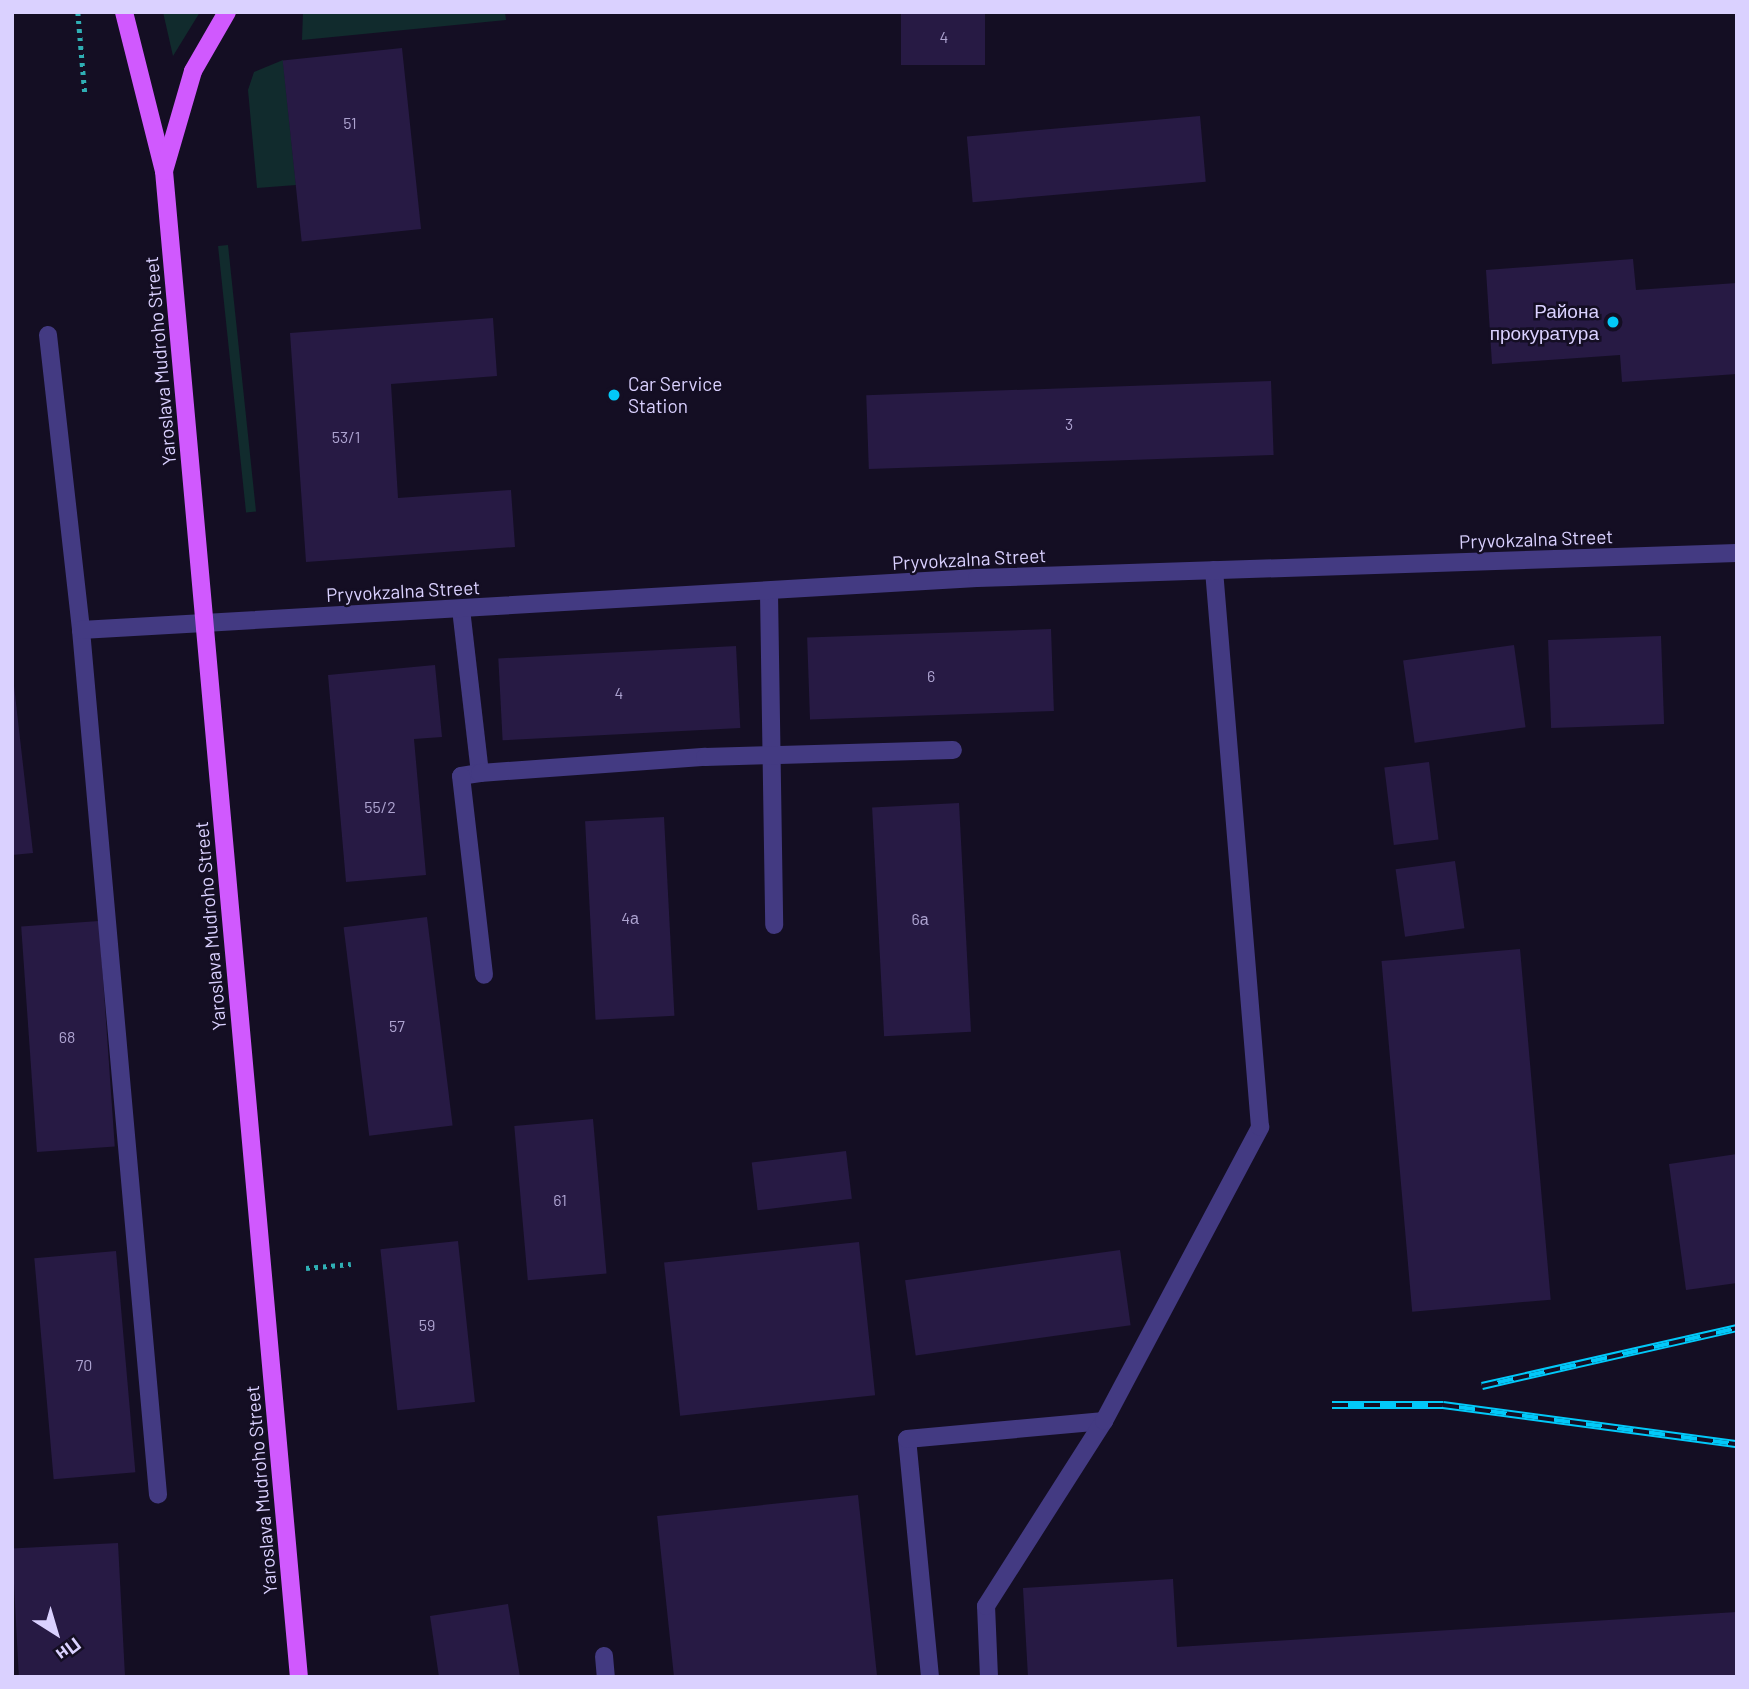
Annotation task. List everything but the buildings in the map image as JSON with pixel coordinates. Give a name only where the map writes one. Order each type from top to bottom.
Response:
[{"type":"main road","name":"Yaroslava Mudroho Street","points":[[124,12],[164,171],[299,1677]]},
{"type":"main road","name":"Yaroslava Mudroho Street","points":[[164,171],[193,71],[227,12]]},
{"type":"street","points":[[48,335],[81,631],[158,1495]]},
{"type":"street","name":"Pryvokzalna Street","points":[[81,631],[1214,570],[1737,553]]},
{"type":"street","points":[[989,1677],[986,1606],[1104,1421],[1260,1127],[1214,570]]},
{"type":"street","points":[[769,593],[774,925]]},
{"type":"street","points":[[461,609],[480,774]]},
{"type":"street","points":[[484,975],[461,776],[772,755],[953,750]]},
{"type":"street","points":[[929,1677],[906,1439],[1104,1421]]},
{"type":"street","points":[[604,1656],[606,1677]]},
{"type":"path","points":[[78,12],[85,94]]},
{"type":"path","points":[[306,1268],[351,1265]]},
{"type":"green space","points":[[163,12],[200,12],[173,56]]},
{"type":"green space","points":[[303,12],[505,12],[506,20],[302,40]]},
{"type":"green space","points":[[283,60],[296,185],[257,188],[248,90],[254,72]]},
{"type":"green space","points":[[228,245],[256,512],[246,513],[218,246]]},
{"type":"railway","points":[[1482,1386],[1737,1328]]},
{"type":"railway","points":[[1332,1405],[1443,1405],[1737,1444]]},
{"type":"place","name":"Района прокуратура","points":[[1613,322]]},
{"type":"place","name":"Car Service Station","points":[[614,395]]}]
